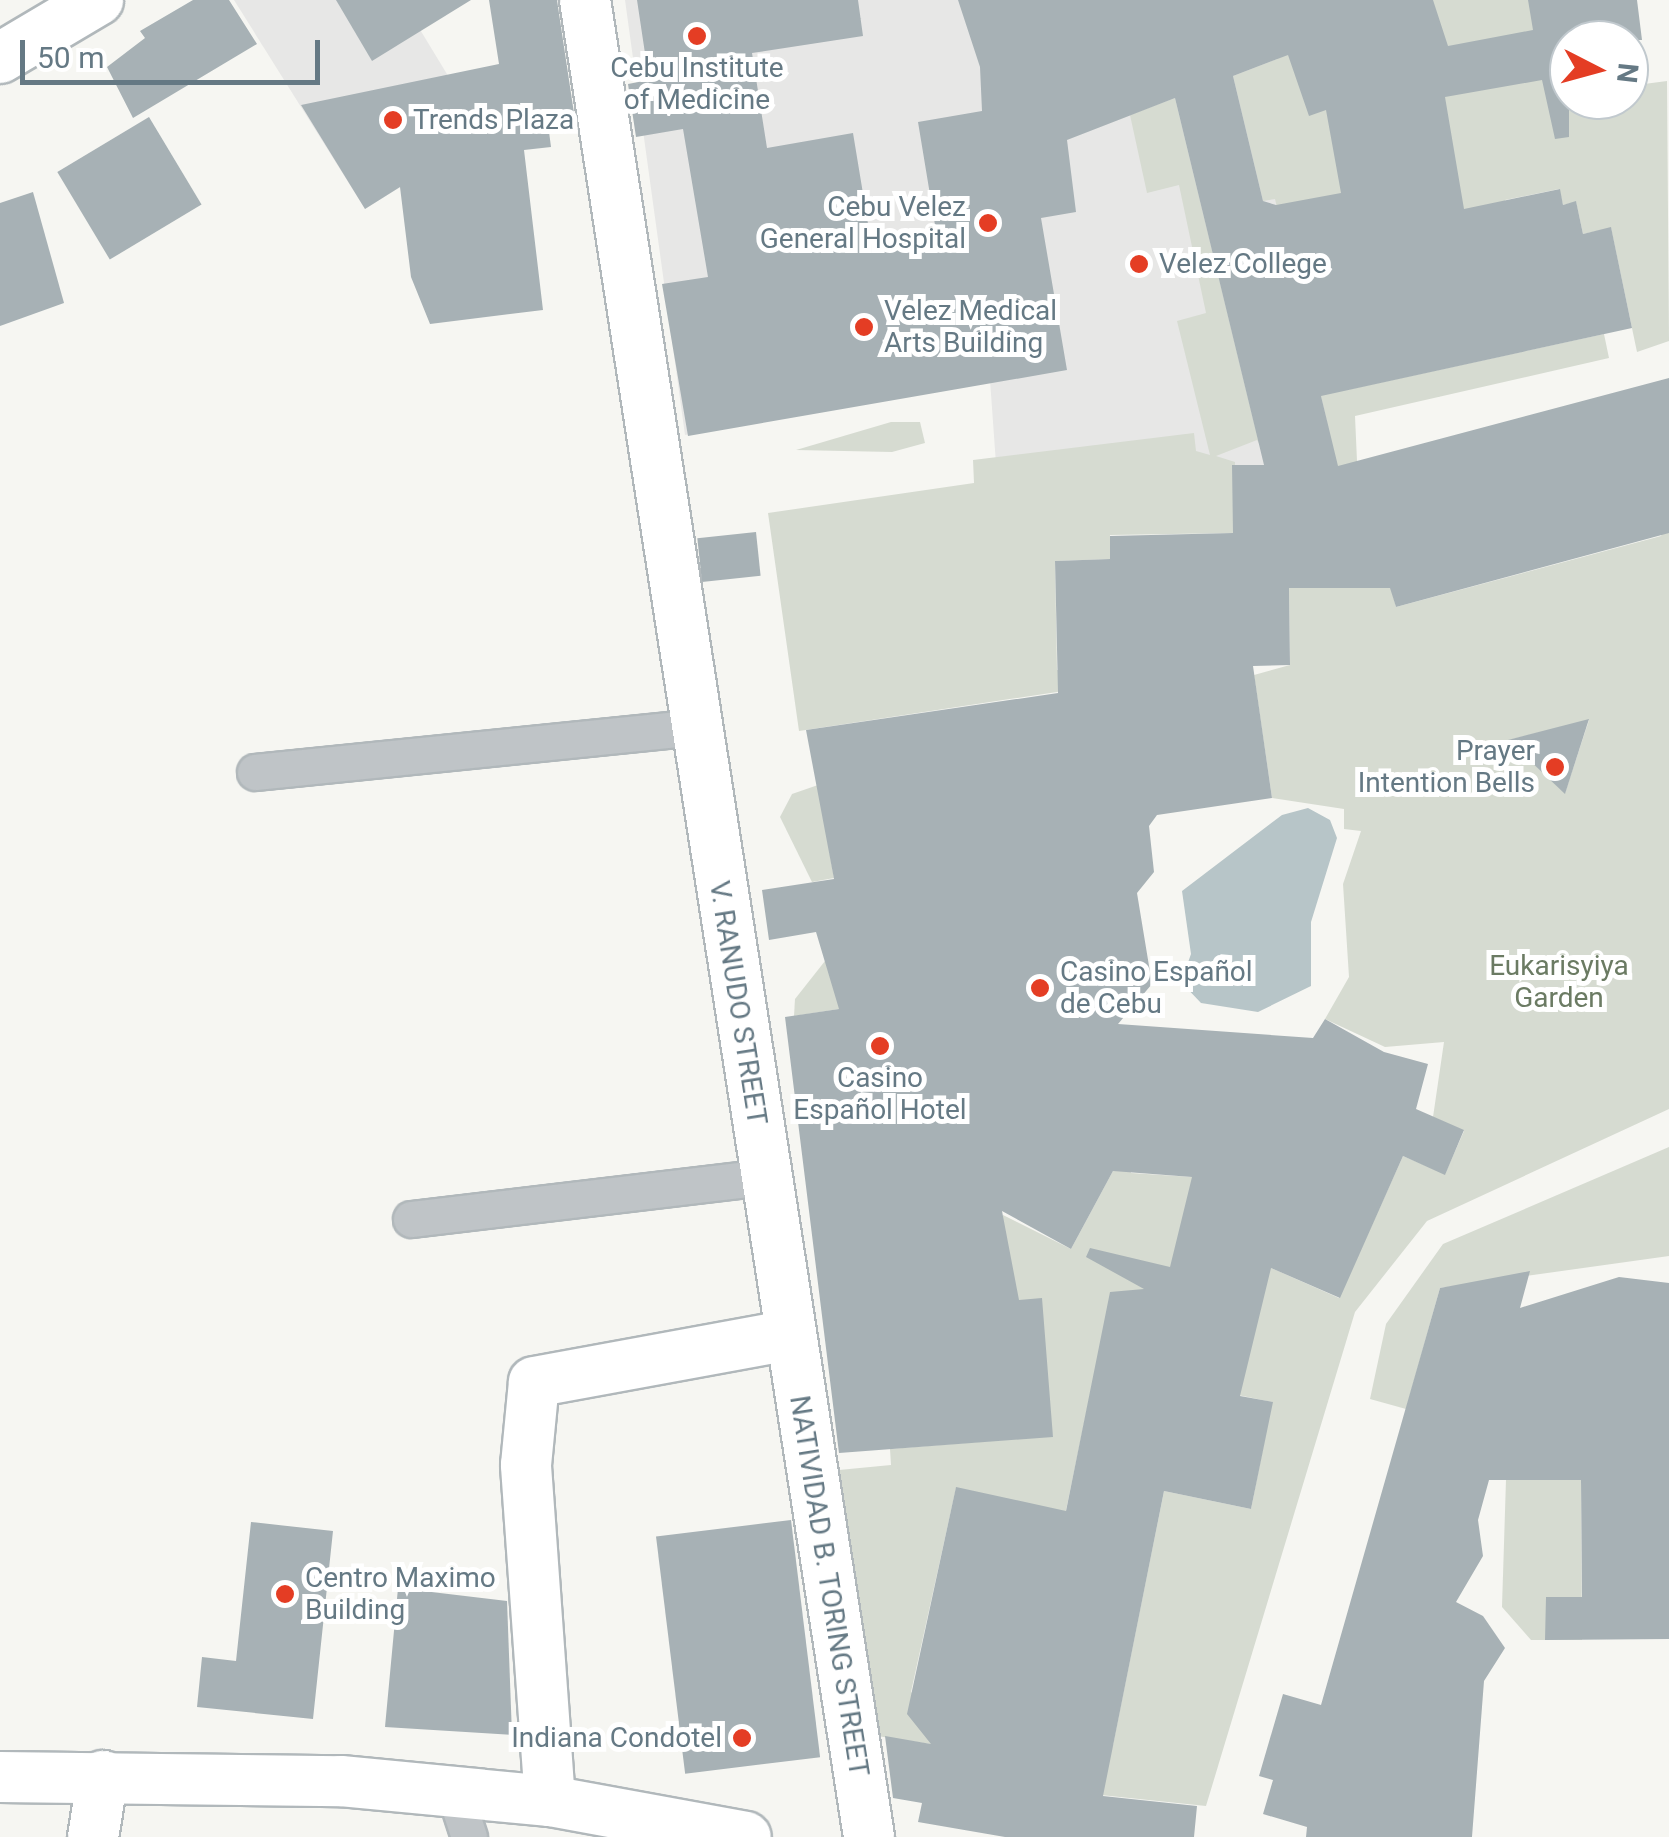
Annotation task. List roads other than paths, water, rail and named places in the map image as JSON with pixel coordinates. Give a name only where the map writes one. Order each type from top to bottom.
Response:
[{"type":"street","points":[[0,58],[98,0]]},
{"type":"street","name":"V. RANUDO STREET","points":[[585,0],[789,1335]]},
{"type":"street","points":[[255,772],[696,727]]},
{"type":"street","points":[[411,1219],[764,1177]]},
{"type":"street","points":[[550,1801],[526,1465],[534,1382],[789,1335]]},
{"type":"street","name":"NATIVIDAD B. TORING STREET","points":[[789,1335],[869,1837]]},
{"type":"street","points":[[0,1777],[103,1776],[454,1790],[550,1801],[746,1837]]},
{"type":"street","points":[[93,1837],[103,1776]]},
{"type":"street","points":[[454,1790],[469,1837]]},
{"type":"place","name":"Cebu Institute of Medicine","points":[[697,36]]},
{"type":"place","name":"Trends Plaza","points":[[393,120]]},
{"type":"place","name":"Cebu Velez General Hospital","points":[[988,223]]},
{"type":"place","name":"Velez College","points":[[1139,264]]},
{"type":"place","name":"Velez Medical Arts Building","points":[[864,327]]},
{"type":"place","name":"Prayer Intention Bells","points":[[1555,767]]},
{"type":"place","name":"Casino Español de Cebu","points":[[1040,988]]},
{"type":"place","name":"Casino Español Hotel","points":[[880,1046]]},
{"type":"place","name":"Centro Maximo Building","points":[[285,1594]]},
{"type":"place","name":"Indiana Condotel","points":[[742,1738]]},
{"type":"park label","name":"Eukarisyiya Garden","points":[[1559,982]]}]
